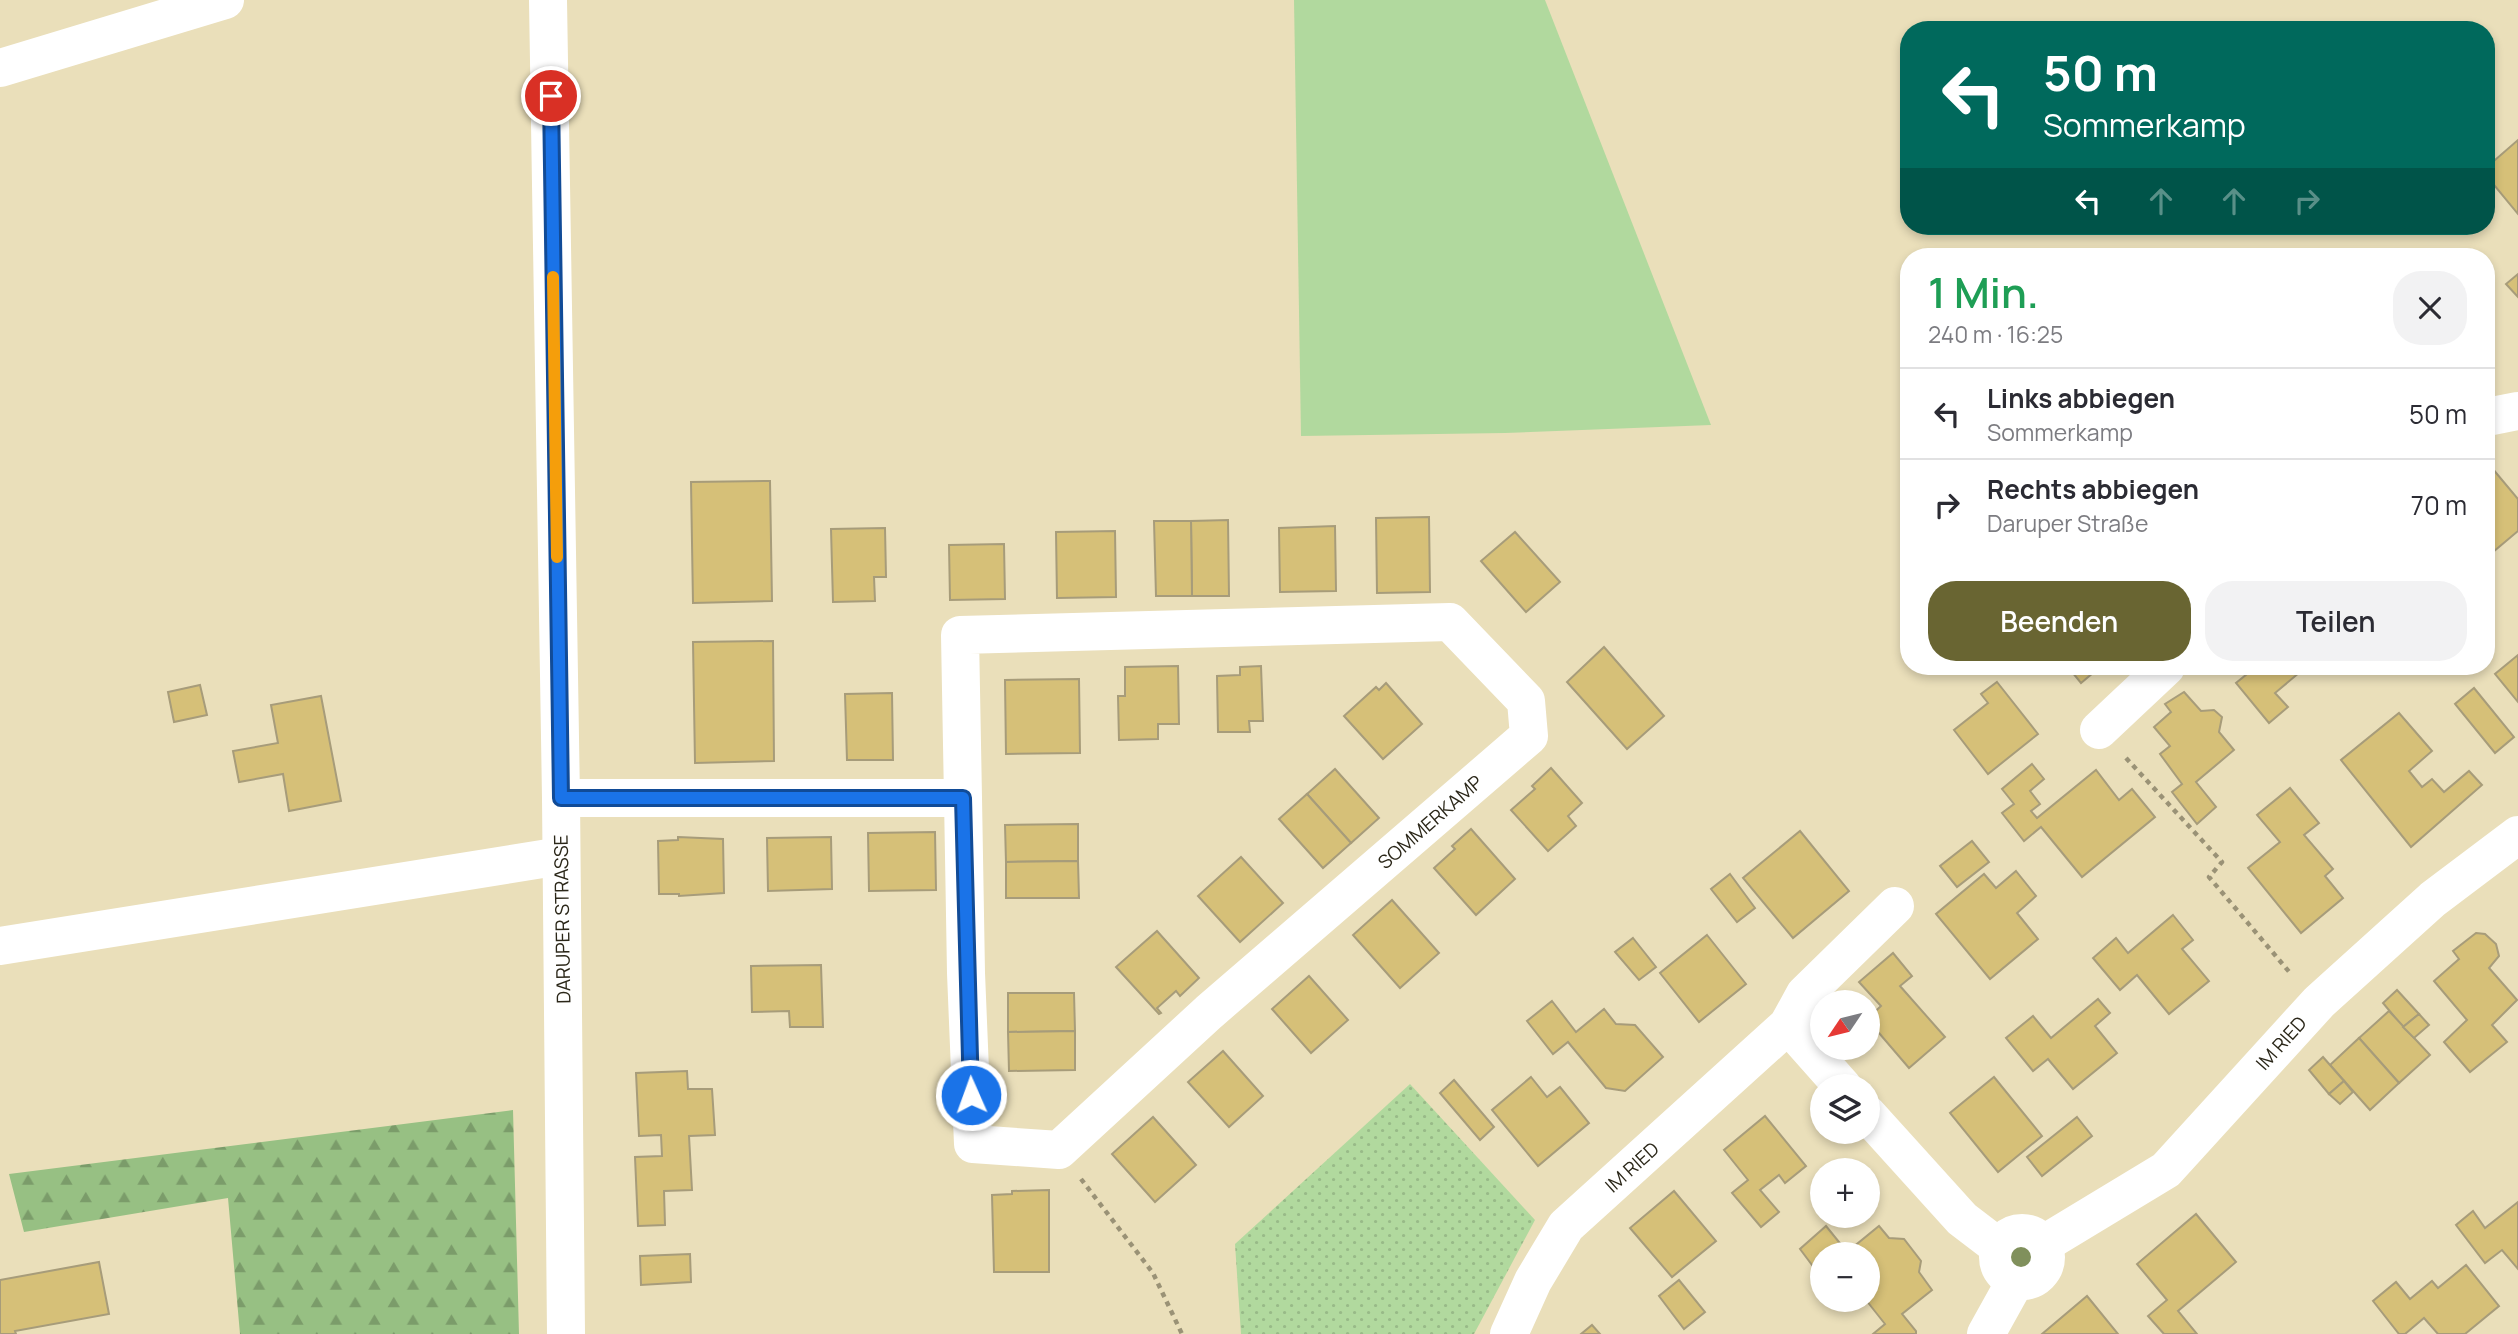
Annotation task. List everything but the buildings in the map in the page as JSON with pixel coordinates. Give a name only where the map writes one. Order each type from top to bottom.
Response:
[{"type":"street","points":[[0,68],[225,0]]},
{"type":"street","name":"DARUPER STRASSE","points":[[548,0],[561,798],[566,1334]]},
{"type":"street","points":[[2495,416],[2518,411]]},
{"type":"street","name":"SOMMERKAMP","points":[[1450,622],[1526,701],[1529,736],[1209,1012],[1059,1150],[973,1144],[963,798],[960,635],[1450,622]]},
{"type":"street","points":[[2099,730],[2157,675]]},
{"type":"street","points":[[561,798],[963,798]]},
{"type":"street","name":"IM RIED","points":[[2008,1264],[2005,1240],[2014,1234],[2025,1233],[2035,1237],[2042,1245],[2166,1170],[2319,1002],[2433,899],[2518,835]]},
{"type":"street","points":[[0,946],[561,856]]},
{"type":"street","name":"IM RIED","points":[[1509,1334],[1533,1281],[1566,1226],[1788,1025],[1805,994],[1895,906]]},
{"type":"street","points":[[1788,1025],[1831,1074]]},
{"type":"street","points":[[1880,1128],[1962,1219],[2008,1264],[1986,1334]]},
{"type":"path","points":[[2099,730],[2222,862],[2209,877],[2294,977],[2319,1002]]},
{"type":"path","points":[[1059,1150],[1153,1273],[1182,1334]]},
{"type":"green space","points":[[1294,0],[1545,0],[1711,425],[1505,433],[1301,436]]},
{"type":"green space","points":[[1410,1084],[1535,1220],[1474,1334],[1241,1334],[1235,1244]]},
{"type":"green space","points":[[513,1110],[519,1334],[240,1334],[228,1198],[24,1232],[9,1174]]},
{"type":"slow traffic","points":[[553,277],[557,557]]},
{"type":"route","points":[[551,96],[561,798],[963,798],[971,1095]]}]
